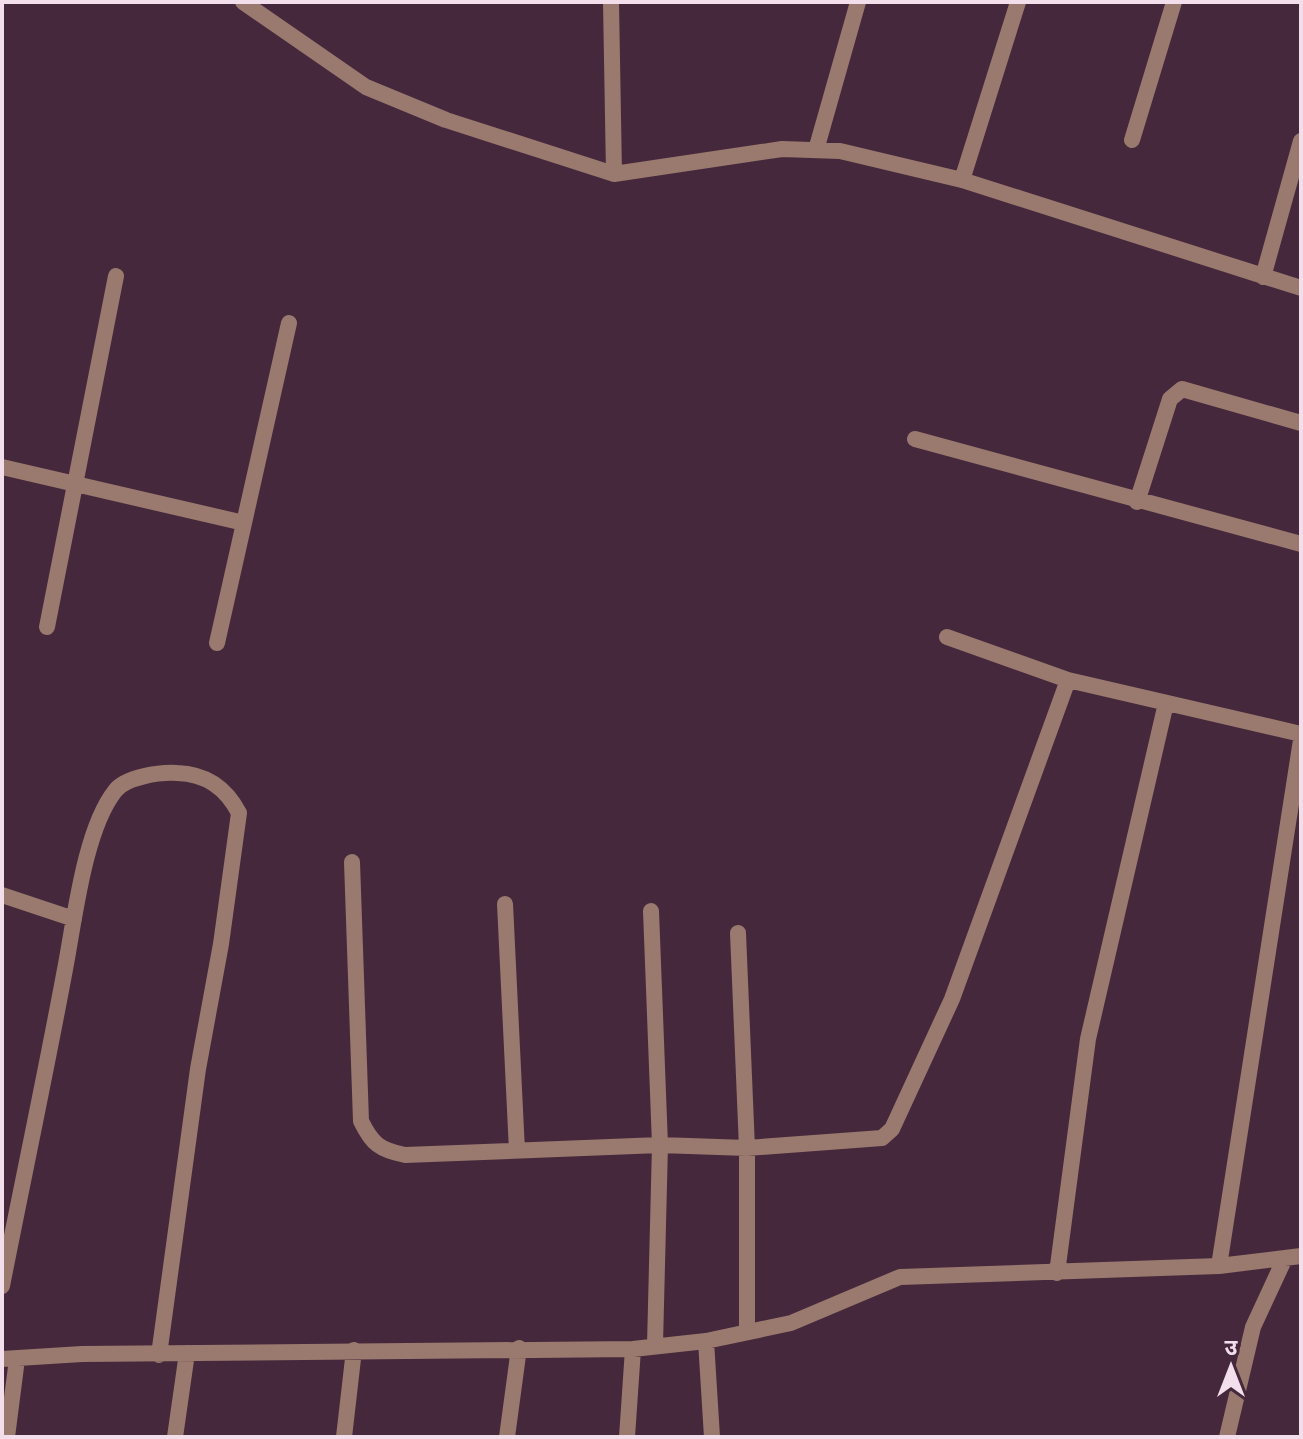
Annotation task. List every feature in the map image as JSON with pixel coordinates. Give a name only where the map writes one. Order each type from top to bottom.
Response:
[{"type":"street","points":[[243,2],[366,87],[446,120],[614,174],[782,149],[840,151],[962,180],[1301,288]]},
{"type":"street","points":[[611,2],[614,174]]},
{"type":"street","points":[[816,150],[858,2]]},
{"type":"street","points":[[962,180],[1018,2]]},
{"type":"street","points":[[1132,140],[1174,2]]},
{"type":"street","points":[[1263,277],[1301,141]]},
{"type":"street","points":[[47,627],[116,276]]},
{"type":"street","points":[[217,643],[289,323]]},
{"type":"street","points":[[1137,502],[1170,399],[1182,389],[1301,423]]},
{"type":"street","points":[[915,439],[1137,502],[1301,544]]},
{"type":"street","points":[[2,467],[244,523]]},
{"type":"street","points":[[947,637],[1068,680],[1301,734]]},
{"type":"street","points":[[352,862],[361,1121],[372,1143],[386,1151],[405,1155],[660,1145],[747,1148],[882,1138],[892,1129],[952,999],[1068,680]]},
{"type":"street","points":[[1057,1273],[1088,1039],[1166,703]]},
{"type":"street","points":[[1219,1266],[1301,740]]},
{"type":"street","points":[[2,1286],[74,919],[100,813],[117,787],[141,778],[177,773],[209,779],[229,794],[239,813],[221,944],[198,1069],[159,1355]]},
{"type":"street","points":[[2,895],[74,919]]},
{"type":"street","points":[[505,904],[517,1151]]},
{"type":"street","points":[[651,911],[660,1145],[655,1345]]},
{"type":"street","points":[[738,933],[747,1148],[747,1332]]},
{"type":"street","points":[[7,1437],[10,1359],[82,1354],[633,1349],[706,1341],[791,1323],[900,1277],[1219,1266],[1293,1257]]},
{"type":"street","points":[[1227,1437],[1253,1327],[1293,1257]]},
{"type":"street","points":[[706,1341],[712,1437]]},
{"type":"street","points":[[507,1437],[519,1348]]},
{"type":"street","points":[[627,1437],[633,1349]]},
{"type":"street","points":[[344,1437],[354,1350]]},
{"type":"street","points":[[175,1437],[187,1353]]}]
